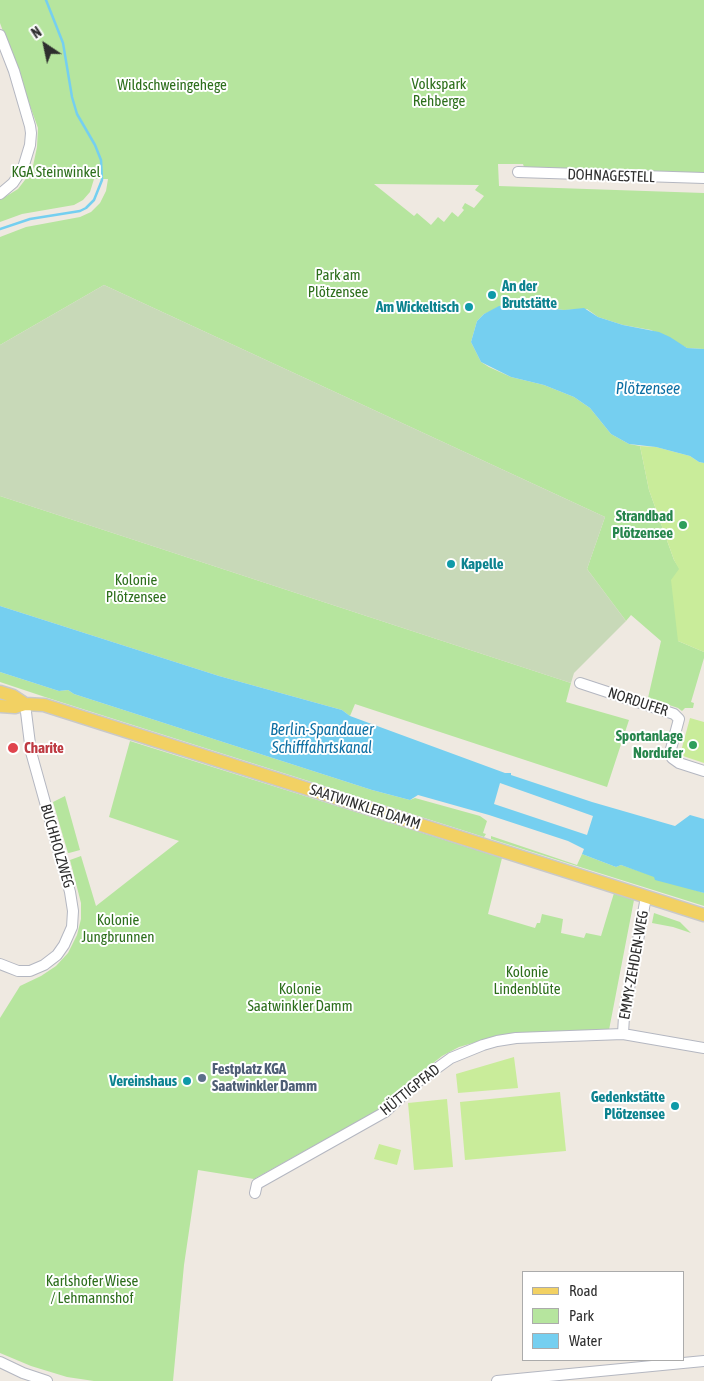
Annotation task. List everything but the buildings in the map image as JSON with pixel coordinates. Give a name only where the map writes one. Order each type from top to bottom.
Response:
[{"type":"main road","name":"SAATWINKLER DAMM","points":[[0,692],[13,696],[24,704]]},
{"type":"main road","name":"SAATWINKLER DAMM","points":[[0,706],[15,707],[24,704],[49,707],[704,915]]},
{"type":"street","points":[[0,35],[14,71],[31,133],[23,168],[13,183],[0,194]]},
{"type":"street","name":"DOHNAGESTELL","points":[[518,172],[704,178]]},
{"type":"street","name":"NORDUFER","points":[[580,683],[674,714],[679,719],[671,749],[672,758],[679,763],[704,771]]},
{"type":"street","name":"BUCHHOLZWEG","points":[[0,964],[18,971],[30,971],[44,965],[57,955],[72,927],[73,911],[70,892],[32,752],[24,704]]},
{"type":"street","name":"EMMY-ZEHDEN-WEG","points":[[624,1034],[624,1016],[646,897]]},
{"type":"street","name":"HÜTTIGPFAD","points":[[255,1193],[257,1184],[385,1112],[430,1072],[463,1052],[497,1041],[516,1038],[624,1034],[704,1048]]},
{"type":"street","points":[[498,1381],[704,1361]]},
{"type":"street","points":[[0,1362],[23,1373],[47,1381]]},
{"type":"green space","points":[[0,0],[704,0],[704,174],[524,167],[523,164],[498,164],[499,186],[704,193],[704,349],[687,348],[651,330],[623,325],[598,317],[587,309],[564,310],[516,305],[508,305],[484,314],[477,321],[471,342],[481,362],[489,367],[511,377],[544,385],[574,397],[590,408],[611,434],[629,444],[640,446],[649,490],[674,560],[680,569],[678,641],[704,652],[704,658],[691,702],[694,703],[693,708],[685,708],[682,711],[648,698],[661,641],[631,615],[626,621],[587,569],[605,517],[104,285],[0,345],[0,237],[26,227],[80,217],[91,212],[100,203],[106,191],[108,179],[94,179],[90,192],[83,200],[74,205],[22,214],[0,222],[0,200],[18,189],[33,166],[38,128],[0,23]],"holes":[[[374,184],[479,185],[475,190],[484,196],[474,208],[465,203],[462,208],[464,210],[458,217],[452,212],[444,222],[438,217],[431,225],[417,213],[414,216]]]},
{"type":"green space","points":[[104,285],[605,517],[587,569],[626,621],[574,673],[571,683],[0,496],[0,345]]},
{"type":"green space","name":"Strandbad Plötzensee","points":[[640,446],[656,447],[690,456],[704,463],[704,652],[678,641],[671,580],[679,569],[649,490]]},
{"type":"green space","name":"Kolonie Plötzensee","points":[[0,496],[571,683],[566,702],[629,720],[607,787],[355,704],[350,716],[342,710],[219,676],[0,606]]},
{"type":"green space","points":[[0,672],[59,691],[68,690],[74,694],[372,790],[410,800],[415,798],[480,816],[487,821],[483,833],[486,834],[484,837],[0,682]]},
{"type":"green space","name":"Sportanlage Nordufer","points":[[690,718],[704,722],[704,763],[680,755]]},
{"type":"green space","name":"Kolonie Saatwinkler Damm","points":[[130,741],[502,858],[488,914],[535,928],[537,923],[540,923],[542,914],[563,919],[561,933],[584,938],[586,933],[601,936],[614,893],[634,900],[609,1030],[517,1033],[459,1047],[442,1056],[413,1079],[382,1108],[254,1179],[198,1170],[184,1265],[173,1381],[94,1381],[67,1377],[31,1366],[0,1353],[0,1018],[20,986],[56,966],[68,953],[77,935],[81,919],[81,903],[70,860],[81,856],[96,906],[179,841],[109,817]]},
{"type":"green space","points":[[65,796],[80,850],[69,853],[53,802]]},
{"type":"green space","points":[[491,836],[577,865],[582,854],[616,867],[621,865],[704,893],[704,906],[491,839]]},
{"type":"green space","points":[[654,913],[680,922],[691,933],[652,923]]},
{"type":"green space","points":[[514,1057],[518,1088],[458,1093],[456,1074]]},
{"type":"green space","points":[[560,1092],[566,1151],[465,1160],[460,1102]]},
{"type":"green space","points":[[447,1099],[453,1167],[414,1170],[408,1103]]},
{"type":"green space","points":[[379,1144],[401,1150],[397,1165],[374,1159]]},
{"type":"water","name":"Plötzensee","points":[[516,305],[564,310],[584,308],[598,317],[623,325],[659,332],[687,348],[704,349],[704,463],[690,456],[656,447],[629,444],[611,434],[590,408],[574,397],[544,385],[511,377],[481,362],[471,342],[477,321],[484,314],[499,306]]},
{"type":"water","name":"Berlin-Spandauer Schifffahrtskanal","points":[[0,606],[219,676],[342,710],[350,716],[505,773],[511,773],[511,775],[592,802],[675,826],[690,815],[704,819],[704,893],[655,880],[654,877],[621,865],[616,867],[582,854],[584,849],[568,841],[489,815],[418,795],[410,800],[372,790],[74,694],[68,690],[59,691],[0,672]],"holes":[[[500,783],[593,816],[587,835],[494,804]]]},
{"type":"waterway","points":[[0,229],[30,219],[80,211],[94,200],[102,180],[101,160],[95,145],[77,114],[72,97],[63,43],[46,0]]},
{"type":"place","name":"An der Brutstätte","points":[[492,295]]},
{"type":"place","name":"Am Wickeltisch","points":[[469,307]]},
{"type":"place","name":"Strandbad Plötzensee","points":[[683,525]]},
{"type":"place","name":"Kapelle","points":[[451,564]]},
{"type":"place","name":"Sportanlage Nordufer","points":[[693,745]]},
{"type":"place","name":"Charite","points":[[13,748]]},
{"type":"place","name":"Festplatz KGA Saatwinkler Damm","points":[[202,1078]]},
{"type":"place","name":"Vereinshaus","points":[[187,1081]]},
{"type":"place","name":"Gedenkstätte Plötzensee","points":[[675,1106]]},
{"type":"park label","name":"Wildschweingehege","points":[[172,85]]},
{"type":"park label","name":"Volkspark Rehberge","points":[[439,92]]},
{"type":"park label","name":"KGA Steinwinkel","points":[[56,172]]},
{"type":"park label","name":"Park am Plötzensee","points":[[338,284]]},
{"type":"park label","name":"Kolonie Jungbrunnen","points":[[118,928]]},
{"type":"park label","name":"Kolonie Lindenblüte","points":[[527,980]]},
{"type":"park label","name":"Karlshofer Wiese / Lehmannshof","points":[[92,1290]]}]
